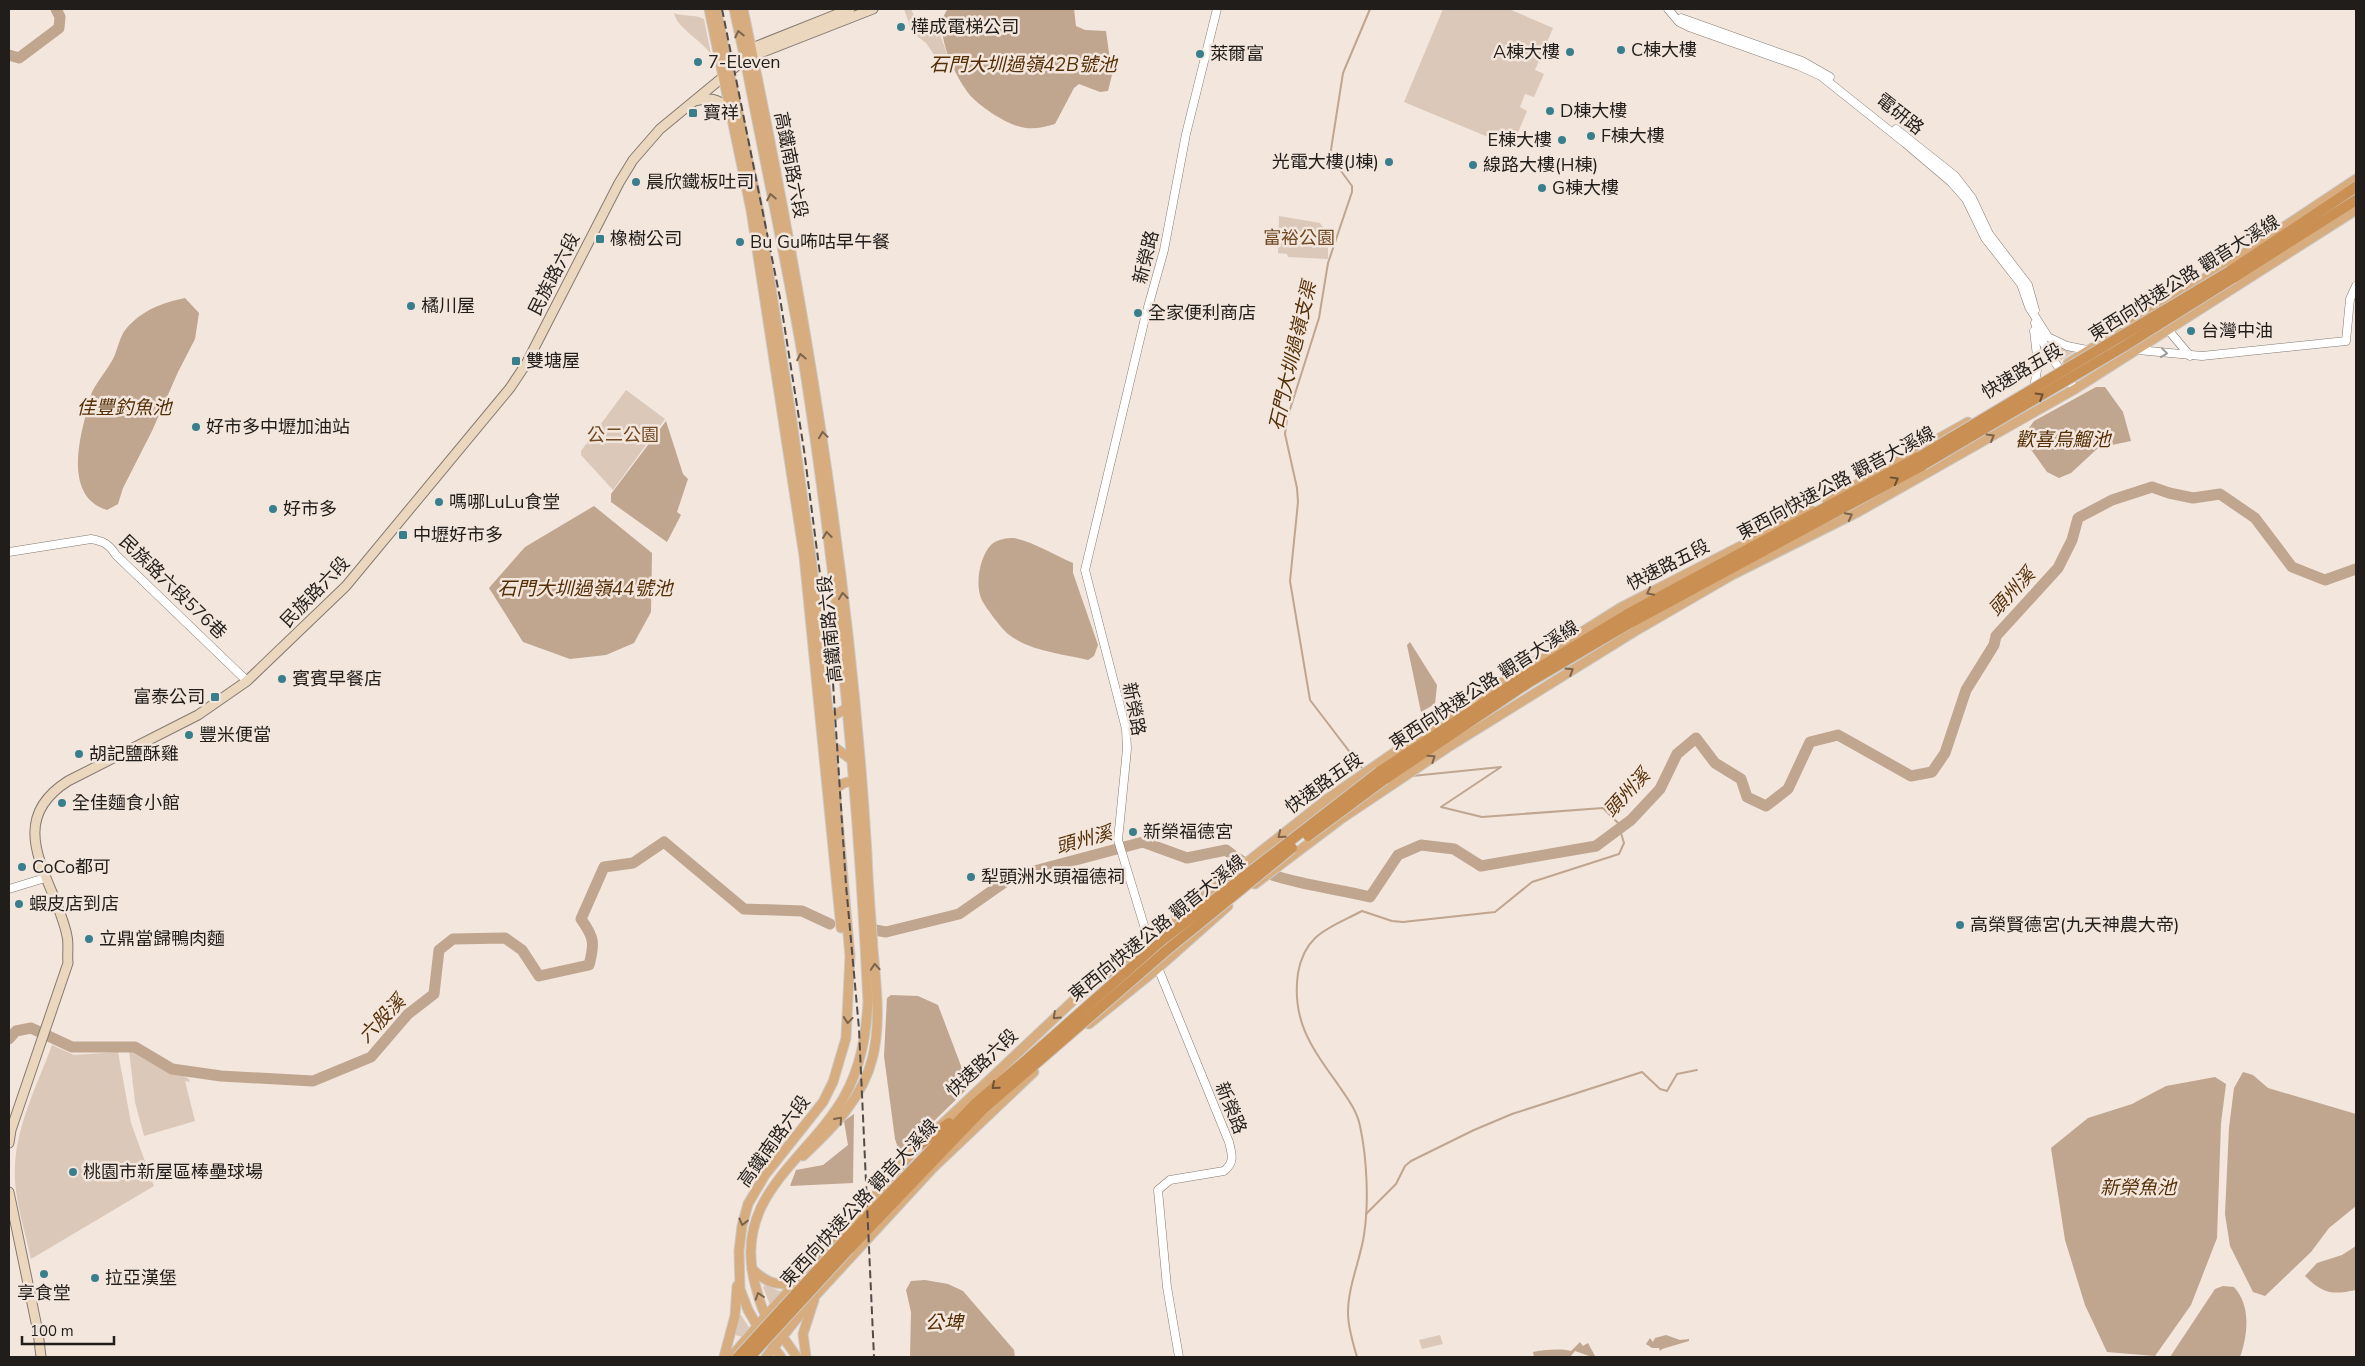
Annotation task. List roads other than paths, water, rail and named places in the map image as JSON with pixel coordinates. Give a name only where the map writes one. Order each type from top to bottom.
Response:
[{"type":"highway","name":"東西向快速公路 觀音大溪線","points":[[1035,1058],[1161,941],[1379,772],[1441,729],[1626,615],[1918,458],[1984,420],[2230,271],[2356,186]]},
{"type":"highway","name":"東西向快速公路 觀音大溪線","points":[[738,1357],[979,1106],[1303,839],[1385,779],[1528,683],[1682,594],[1827,518],[1988,428],[2197,301],[2356,200]]},
{"type":"highway","points":[[917,1147],[979,1106]]},
{"type":"highway","points":[[933,1168],[979,1106]]},
{"type":"highway","name":"東西向快速公路 觀音大溪線","points":[[750,1357],[846,1246]]},
{"type":"main road","points":[[709,9],[726,74]]},
{"type":"main road","points":[[716,9],[726,74]]},
{"type":"main road","points":[[734,9],[750,54]]},
{"type":"main road","points":[[744,9],[750,54]]},
{"type":"main road","name":"民族路六段","points":[[9,1143],[11,1130],[68,963],[67,936],[45,878],[33,833],[36,818],[50,794],[68,781],[198,715],[247,681],[346,586],[510,388],[526,364],[618,182],[633,160],[660,129],[750,54],[850,9]]},
{"type":"main road","name":"民族路六段","points":[[750,54],[873,9]]},
{"type":"main road","name":"高鐵南路六段","points":[[750,54],[805,376],[823,498],[853,761],[867,993],[865,1034],[854,1076],[844,1097],[829,1118],[768,1194],[757,1220],[750,1251],[751,1269],[766,1316],[784,1337],[797,1357]]},
{"type":"main road","name":"高鐵南路六段","points":[[750,54],[818,404],[840,571],[861,768],[877,1013],[873,1055],[868,1075],[854,1101],[841,1119],[779,1178]]},
{"type":"main road","name":"高鐵南路六段","points":[[726,74],[729,109],[751,210],[804,556],[828,743],[836,788],[850,956],[848,965],[849,1015],[846,1038],[838,1069],[823,1102],[756,1189],[748,1204],[742,1226],[739,1251],[740,1288],[757,1326],[780,1357]]},
{"type":"main road","name":"高鐵南路六段","points":[[726,74],[759,212],[792,421],[812,565],[825,721]]},
{"type":"main road","points":[[692,102],[711,98],[722,102],[729,109]]},
{"type":"main road","name":"快速路五段","points":[[1149,941],[1327,799],[1482,694],[1620,608],[1820,505],[2059,369],[2153,311],[2356,179]]},
{"type":"main road","points":[[766,1357],[784,1337],[816,1294],[933,1168],[1064,1044],[1158,969],[1255,884],[1389,787],[1450,746],[1637,630],[1732,575],[1858,512],[2076,389],[2356,210]]},
{"type":"main road","points":[[805,376],[818,404]]},
{"type":"main road","points":[[779,385],[792,421]]},
{"type":"main road","points":[[825,721],[847,708]]},
{"type":"main road","points":[[828,743],[861,768]]},
{"type":"main road","name":"高鐵南路六段","points":[[828,743],[842,930],[845,958],[848,965]]},
{"type":"main road","points":[[836,788],[842,783],[851,781],[854,783]]},
{"type":"main road","name":"快速路六段","points":[[732,1357],[757,1326],[917,1147],[1076,998],[1149,941]]},
{"type":"main road","points":[[9,1192],[38,1332],[41,1357]]},
{"type":"main road","points":[[724,1357],[735,1316],[739,1251]]},
{"type":"main road","points":[[751,1269],[764,1281],[794,1285]]},
{"type":"main road","points":[[806,1357],[803,1334],[816,1294]]},
{"type":"street","name":"新榮路","points":[[1179,1357],[1167,1287],[1158,1190],[1170,1180],[1224,1171],[1234,1159],[1229,1142],[1158,969],[1118,840],[1127,749],[1126,729],[1085,570],[1144,318],[1164,250],[1186,134],[1217,9]]},
{"type":"street","name":"電研路","points":[[1668,9],[1679,22],[1689,27],[1799,66],[1821,76],[1951,182],[1966,200],[1985,238],[2021,284],[2040,338],[2059,369],[2076,389]]},
{"type":"street","name":"電研路","points":[[1674,9],[1682,19],[1802,61],[1821,70],[1955,176],[1972,198],[1989,234],[2028,285],[2038,322]]},
{"type":"street","points":[[2138,350],[2190,356],[2248,352],[2346,340],[2350,299],[2356,286]]},
{"type":"street","points":[[2153,311],[2190,356]]},
{"type":"street","name":"電研路","points":[[2033,314],[2048,337],[2067,346],[2087,350]]},
{"type":"street","points":[[2033,314],[2038,364],[2035,382]]},
{"type":"street","name":"民族路六段576巷","points":[[9,552],[91,539],[102,540],[247,681]]},
{"type":"street","points":[[9,889],[45,878]]},
{"type":"water","name":"石門大圳過嶺42B號池","points":[[948,9],[1074,9],[1076,26],[1085,30],[1106,31],[1112,75],[1108,91],[1100,92],[1079,84],[1074,88],[1055,124],[1030,128],[1008,122],[993,114],[973,99],[957,76],[943,39],[943,17]]},
{"type":"water","name":"佳豐釣魚池","points":[[185,298],[199,313],[195,339],[123,488],[118,504],[107,510],[95,504],[86,495],[78,471],[82,430],[92,392],[114,357],[124,332],[132,322],[153,308]]},
{"type":"water","name":"歡喜烏鰡池","points":[[2096,387],[2105,387],[2123,412],[2131,441],[2098,448],[2071,473],[2059,478],[2047,472],[2027,444],[2029,428],[2034,421]]},
{"type":"water","name":"石門大圳過嶺44號池","points":[[666,421],[683,474],[688,479],[677,512],[681,515],[667,542],[611,502],[611,494]]},
{"type":"water","name":"石門大圳過嶺44號池","points":[[594,506],[652,553],[651,612],[634,643],[606,655],[570,659],[523,642],[489,588],[525,547]]},
{"type":"water","points":[[1014,538],[1073,563],[1073,573],[1098,645],[1094,656],[1088,660],[1046,651],[1016,640],[1008,634],[989,612],[981,598],[978,585],[984,555],[994,542]]},
{"type":"water","points":[[1410,642],[1437,685],[1435,704],[1421,712],[1407,645]]},
{"type":"water","points":[[891,995],[918,996],[938,1005],[969,1087],[900,1154],[895,1139],[884,1056],[887,998]]},
{"type":"water","name":"新榮魚池","points":[[2243,1072],[2253,1075],[2268,1088],[2356,1114],[2356,1206],[2329,1228],[2311,1252],[2265,1296],[2253,1292],[2230,1246],[2225,1214],[2229,1128],[2234,1088]]},
{"type":"water","name":"新榮魚池","points":[[2215,1077],[2226,1084],[2221,1123],[2217,1238],[2191,1305],[2155,1356],[2107,1352],[2085,1305],[2065,1240],[2051,1148],[2088,1118],[2132,1104],[2166,1086]]},
{"type":"water","points":[[854,1114],[853,1183],[790,1186],[796,1170],[823,1165],[848,1145],[844,1121]]},
{"type":"water","points":[[2356,1246],[2356,1290],[2328,1292],[2305,1276],[2317,1263],[2342,1255]]},
{"type":"water","name":"公埤","points":[[925,1280],[948,1284],[963,1291],[1014,1350],[1015,1357],[910,1357],[911,1312],[906,1290],[911,1281]]},
{"type":"water","points":[[2223,1286],[2234,1287],[2243,1303],[2245,1311],[2246,1330],[2240,1357],[2170,1357],[2215,1289]]},
{"type":"water","points":[[1666,1335],[1680,1340],[1689,1339],[1689,1341],[1660,1351],[1659,1348],[1652,1348],[1646,1344],[1650,1338],[1653,1342],[1655,1338]]},
{"type":"water","points":[[1580,1342],[1583,1346],[1588,1343],[1595,1356],[1592,1357],[1575,1351],[1570,1357],[1534,1357],[1533,1352],[1537,1351],[1556,1349],[1571,1351]]},
{"type":"waterway","points":[[9,55],[19,58],[59,28],[60,17],[56,9]]},
{"type":"waterway","name":"石門大圳過嶺支渠","points":[[1362,768],[1310,700],[1290,581],[1298,502],[1297,488],[1285,434],[1287,419],[1319,318],[1328,263],[1352,192],[1352,186],[1330,156],[1343,73],[1370,9]]},
{"type":"waterway","name":"頭州溪","points":[[875,930],[886,932],[959,914],[1012,877],[1143,842],[1187,858],[1226,850],[1258,870],[1276,876],[1370,897],[1398,855],[1421,845],[1454,849],[1481,866],[1596,846],[1631,820],[1660,789],[1677,754],[1696,738],[1715,763],[1741,779],[1747,797],[1766,806],[1788,789],[1810,742],[1838,735],[1911,776],[1932,772],[1945,753],[1966,690],[1994,645],[1996,636],[2058,568],[2072,540],[2078,518],[2112,500],[2152,487],[2193,498],[2220,494],[2255,518],[2292,567],[2325,580],[2356,569]]},
{"type":"waterway","name":"石門大圳過嶺支渠","points":[[1357,1357],[1348,1313],[1350,1293],[1366,1222],[1367,1195],[1364,1152],[1359,1121],[1354,1110],[1313,1047],[1301,1021],[1298,1006],[1298,973],[1306,949],[1321,933],[1362,911],[1392,921],[1403,922],[1495,912],[1532,882],[1619,854],[1624,843],[1618,823],[1603,808],[1482,817],[1441,807],[1501,767],[1412,776]]},
{"type":"waterway","name":"六股溪","points":[[9,1039],[16,1031],[31,1028],[72,1047],[135,1047],[172,1069],[221,1076],[313,1081],[371,1057],[408,1014],[434,994],[439,950],[453,939],[505,938],[522,950],[539,976],[589,965],[593,946],[592,940],[589,931],[581,919],[604,867],[633,863],[664,842],[744,909],[802,911],[830,924]]},
{"type":"waterway","points":[[1366,1214],[1396,1184],[1405,1166],[1411,1161],[1474,1130],[1512,1114],[1642,1072],[1660,1089],[1667,1091],[1677,1074],[1697,1070]]},
{"type":"railway","points":[[722,9],[780,298],[804,450],[832,667],[846,885],[859,1029],[874,1357]]},
{"type":"place","name":"樺成電梯公司","points":[[901,27]]},
{"type":"place","name":"C棟大樓","points":[[1621,50]]},
{"type":"place","name":"A棟大樓","points":[[1570,52]]},
{"type":"place","name":"萊爾富","points":[[1200,54]]},
{"type":"place","name":"7-Eleven","points":[[698,62]]},
{"type":"place","name":"D棟大樓","points":[[1550,111]]},
{"type":"place","name":"寶祥","points":[[693,113]]},
{"type":"place","name":"F棟大樓","points":[[1591,136]]},
{"type":"place","name":"E棟大樓","points":[[1562,140]]},
{"type":"place","name":"光電大樓(J棟)","points":[[1389,162]]},
{"type":"place","name":"線路大樓(H棟)","points":[[1473,165]]},
{"type":"place","name":"晨欣鐵板吐司","points":[[636,182]]},
{"type":"place","name":"G棟大樓","points":[[1542,188]]},
{"type":"place","name":"橡樹公司","points":[[600,239]]},
{"type":"place","name":"Bu Gu咘咕早午餐","points":[[740,242]]},
{"type":"place","name":"橘川屋","points":[[411,306]]},
{"type":"place","name":"全家便利商店","points":[[1138,313]]},
{"type":"place","name":"台灣中油","points":[[2191,331]]},
{"type":"place","name":"雙塘屋","points":[[516,361]]},
{"type":"place","name":"好市多中壢加油站","points":[[196,427]]},
{"type":"place","name":"嗎哪LuLu食堂","points":[[439,502]]},
{"type":"place","name":"好市多","points":[[273,509]]},
{"type":"place","name":"中壢好市多","points":[[403,535]]},
{"type":"place","name":"賓賓早餐店","points":[[282,679]]},
{"type":"place","name":"富泰公司","points":[[215,697]]},
{"type":"place","name":"豐米便當","points":[[189,735]]},
{"type":"place","name":"胡記鹽酥雞","points":[[79,754]]},
{"type":"place","name":"全佳麵食小館","points":[[62,803]]},
{"type":"place","name":"新榮福德宮","points":[[1133,832]]},
{"type":"place","name":"CoCo都可","points":[[22,867]]},
{"type":"place","name":"犁頭洲水頭福德祠","points":[[971,877]]},
{"type":"place","name":"蝦皮店到店","points":[[19,904]]},
{"type":"place","name":"高榮賢德宮(九天神農大帝)","points":[[1960,925]]},
{"type":"place","name":"立鼎當歸鴨肉麵","points":[[89,939]]},
{"type":"place","name":"桃園市新屋區棒壘球場","points":[[73,1172]]},
{"type":"place","name":"享食堂","points":[[44,1274]]},
{"type":"place","name":"拉亞漢堡","points":[[95,1278]]},
{"type":"park label","name":"富裕公園","points":[[1299,238]]},
{"type":"park label","name":"公二公園","points":[[623,435]]}]
